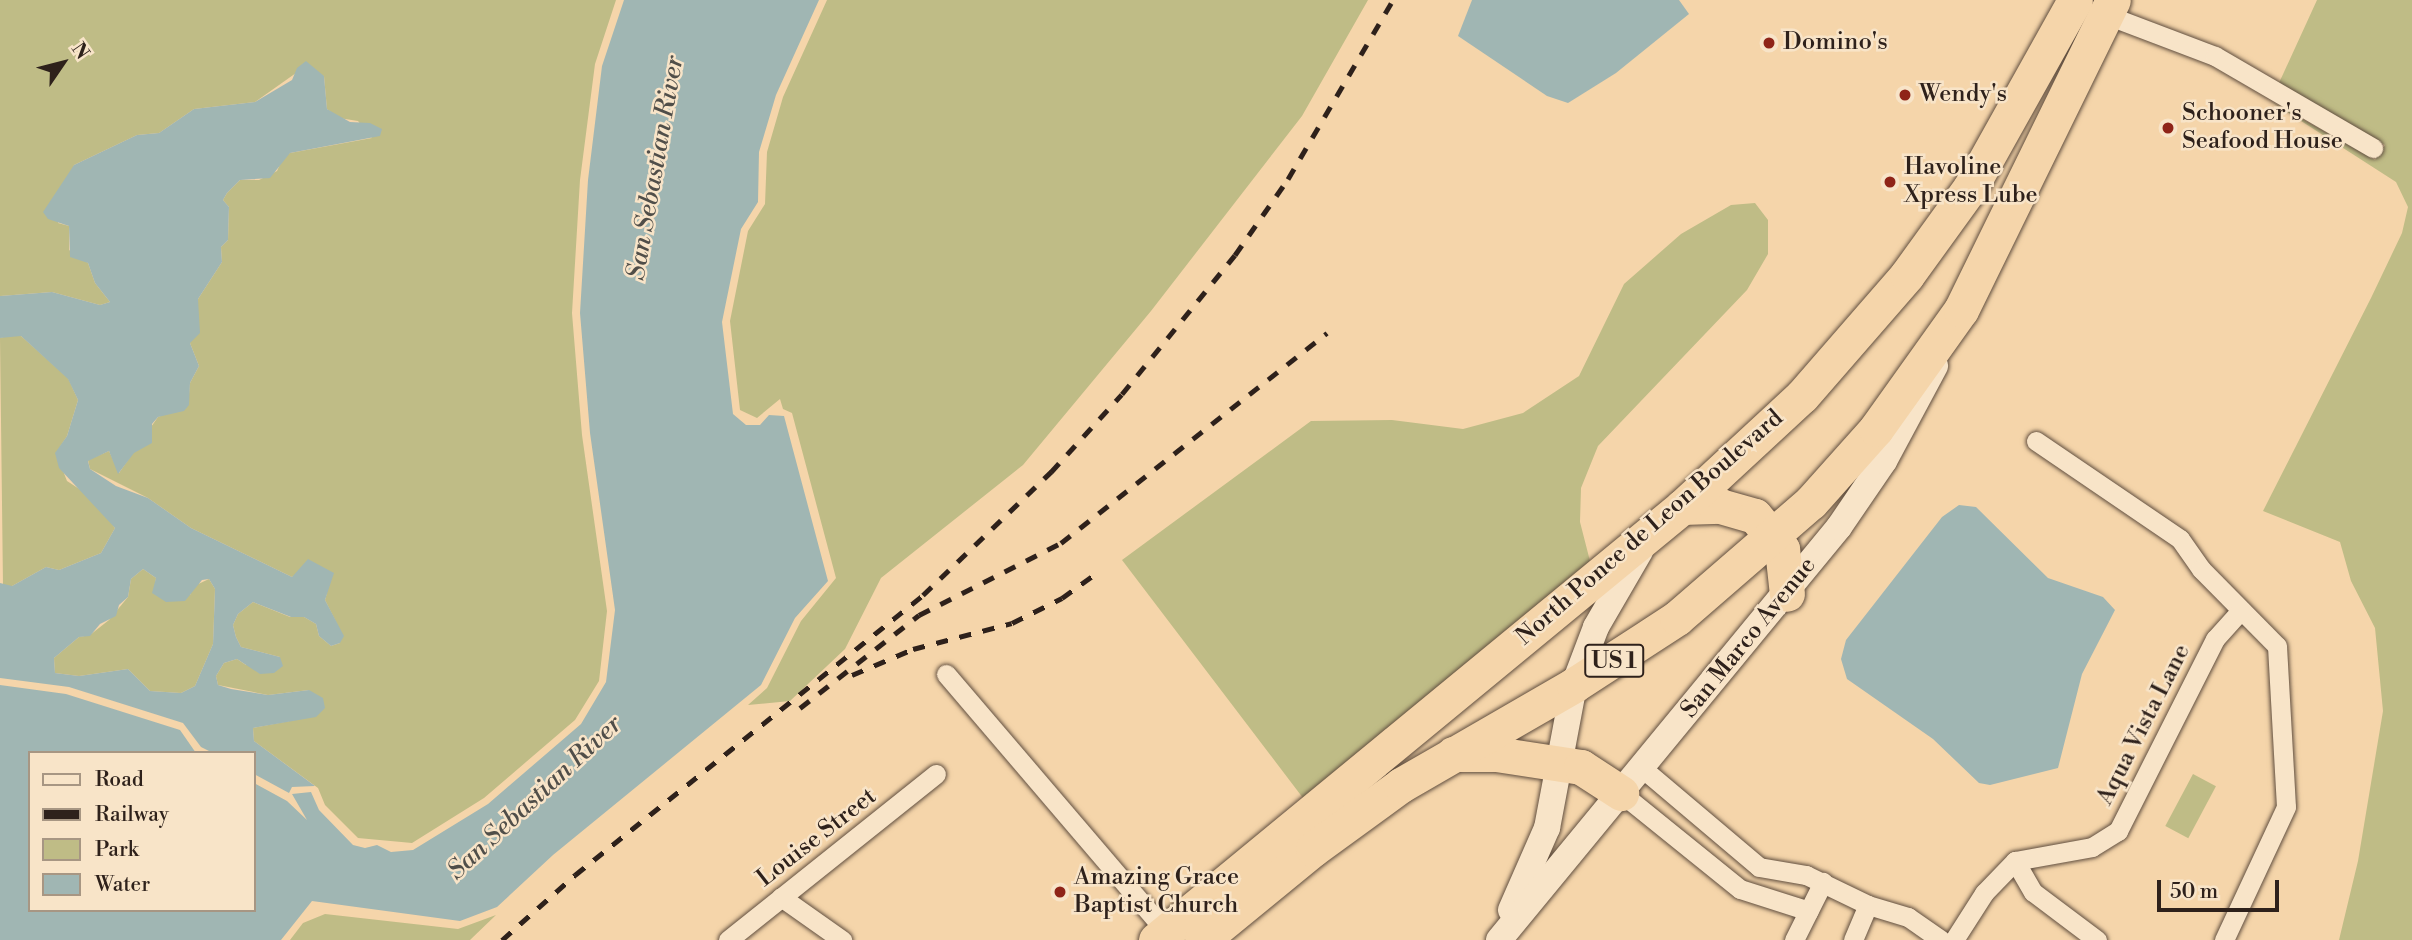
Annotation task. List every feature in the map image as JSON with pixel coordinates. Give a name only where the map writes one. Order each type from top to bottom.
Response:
[{"type":"highway","name":"US 1","points":[[1202,940],[1350,821],[1450,754],[1574,685],[1677,618],[1775,538],[1876,429],[1961,310],[2092,4]]},
{"type":"highway","name":"North Ponce de Leon Boulevard","points":[[1161,936],[1682,507],[1802,396],[1907,275],[1970,188],[2092,4]]},
{"type":"highway","points":[[1682,507],[1738,509],[1755,516],[1775,538],[1787,561],[1787,594]]},
{"type":"highway","points":[[1450,754],[1496,754],[1561,764],[1632,781]]},
{"type":"main road","name":"San Marco Avenue","points":[[1498,940],[1787,594],[1884,461],[1917,404],[1961,310]]},
{"type":"main road","name":"San Marco Avenue","points":[[1498,940],[1547,828],[1574,685],[1596,627],[1652,532]]},
{"type":"street","points":[[2092,4],[2215,57],[2373,148]]},
{"type":"street","points":[[2036,441],[2180,539],[2241,610],[2269,637],[2281,658],[2286,807],[2224,940]]},
{"type":"street","name":"Aqua Vista Lane","points":[[2015,861],[2092,847],[2118,831],[2215,639],[2241,610]]},
{"type":"street","points":[[946,674],[1161,936]]},
{"type":"street","name":"Louise Street","points":[[727,940],[936,774]]},
{"type":"street","points":[[1632,781],[1768,870],[1807,874],[1868,905],[1908,917],[1941,940]]},
{"type":"street","points":[[1632,781],[1740,889],[1809,911]]},
{"type":"street","points":[[1740,889],[1750,859]]},
{"type":"street","points":[[1954,940],[1984,893],[2015,861],[2033,892],[2097,940]]},
{"type":"street","points":[[1794,940],[1823,881]]},
{"type":"street","points":[[781,897],[842,940]]},
{"type":"street","points":[[1853,940],[1868,905]]},
{"type":"green space","points":[[0,0],[616,0],[595,64],[580,180],[572,313],[582,435],[607,611],[599,681],[575,720],[484,798],[412,843],[358,838],[325,805],[318,788],[254,741],[253,728],[316,716],[309,690],[268,695],[218,685],[216,676],[224,663],[237,659],[246,665],[280,657],[241,647],[236,637],[233,625],[238,614],[253,602],[290,617],[304,617],[316,624],[319,636],[331,646],[340,643],[337,624],[325,600],[327,593],[302,570],[292,577],[191,528],[148,498],[90,469],[88,460],[109,451],[119,473],[158,417],[188,405],[190,383],[199,366],[190,343],[198,299],[222,262],[221,247],[228,240],[229,207],[223,200],[227,193],[240,180],[259,180],[277,171],[284,156],[290,153],[372,138],[358,121],[339,118],[327,109],[324,76],[296,73],[255,102],[194,109],[159,133],[137,135],[74,165],[58,223],[69,226],[69,250],[88,263],[95,283],[110,302],[100,305],[52,292],[0,296]]},
{"type":"green space","points":[[827,0],[1368,0],[1302,116],[1151,311],[1023,465],[881,578],[845,649],[790,701],[748,705],[767,688],[801,621],[836,578],[792,413],[783,409],[780,399],[757,418],[740,410],[730,321],[748,231],[765,204],[767,152],[783,97]]},
{"type":"green space","points":[[2317,0],[2412,0],[2412,940],[2339,940],[2358,861],[2383,711],[2375,628],[2351,581],[2340,542],[2263,511],[2371,298],[2402,233],[2408,207],[2396,182],[2270,101],[2375,160],[2385,145],[2279,83]]},
{"type":"green space","points":[[1755,203],[1768,220],[1768,254],[1747,290],[1598,446],[1581,488],[1580,522],[1590,561],[1303,798],[1122,560],[1311,421],[1392,420],[1463,429],[1523,413],[1579,376],[1624,284],[1681,234],[1731,205]]},
{"type":"green space","points":[[21,336],[68,378],[78,400],[67,436],[56,453],[67,481],[90,496],[115,528],[101,553],[59,570],[46,567],[12,586],[3,586],[0,338]]},
{"type":"green space","points":[[143,569],[156,578],[155,585],[190,595],[194,586],[209,579],[215,589],[213,644],[195,686],[181,693],[150,691],[128,669],[79,676],[55,673],[54,658],[79,637],[90,635],[109,620],[128,597],[131,579]]},
{"type":"green space","points":[[2193,774],[2216,786],[2188,838],[2165,826]]},
{"type":"green space","points":[[325,914],[458,929],[496,915],[470,940],[290,940],[303,923]]},
{"type":"water","name":"San Sebastian River","points":[[624,0],[819,0],[776,95],[759,152],[758,202],[741,229],[722,322],[733,414],[746,425],[760,425],[769,415],[784,416],[828,581],[795,618],[761,685],[553,855],[497,907],[460,921],[312,901],[281,940],[0,940],[0,685],[66,694],[180,730],[195,751],[28,751],[28,912],[256,912],[256,784],[287,801],[307,820],[292,794],[311,792],[319,810],[353,845],[365,848],[377,845],[391,852],[413,850],[488,804],[581,724],[606,682],[615,610],[590,433],[580,313],[588,180],[602,66]]},
{"type":"water","points":[[1472,0],[1679,0],[1689,14],[1616,73],[1568,103],[1547,96],[1458,36]]},
{"type":"water","points":[[306,61],[324,76],[327,109],[350,122],[370,123],[382,129],[380,136],[290,153],[270,178],[240,180],[227,193],[223,200],[229,207],[228,240],[221,247],[222,262],[198,299],[200,333],[190,343],[199,366],[190,383],[189,405],[184,411],[158,417],[152,424],[152,443],[134,453],[118,474],[109,451],[88,461],[90,469],[116,486],[148,498],[191,528],[292,577],[308,559],[334,573],[325,600],[344,636],[340,643],[331,646],[319,636],[316,624],[304,617],[291,617],[253,602],[238,614],[233,625],[236,637],[241,647],[280,657],[283,666],[274,673],[260,674],[237,659],[224,663],[216,676],[218,685],[231,689],[268,695],[309,690],[323,698],[325,708],[316,717],[253,728],[254,741],[315,786],[292,787],[289,793],[256,775],[256,751],[209,751],[201,747],[183,723],[69,687],[0,678],[0,583],[12,586],[46,567],[59,570],[101,553],[115,528],[59,468],[55,453],[67,436],[78,400],[68,379],[21,336],[0,338],[0,296],[52,292],[100,305],[110,302],[95,283],[88,263],[70,257],[69,226],[48,219],[43,212],[74,165],[137,135],[159,133],[194,109],[255,102],[292,80],[297,68]],"holes":[[[143,569],[156,578],[152,593],[166,602],[185,601],[202,580],[209,579],[215,589],[213,644],[195,686],[181,693],[150,691],[128,669],[79,676],[55,673],[54,658],[79,637],[90,636],[100,624],[116,616],[119,605],[128,597],[131,579]]]},
{"type":"water","points":[[1959,505],[1976,507],[2048,578],[2103,597],[2115,610],[2082,674],[2058,768],[1990,785],[1979,783],[1933,739],[1847,679],[1841,659],[1846,640],[1942,517]]},
{"type":"railway","points":[[502,940],[575,875],[923,595],[1051,472],[1122,394],[1235,255],[1288,179],[1393,0]]},
{"type":"railway","points":[[800,708],[919,615],[1061,543],[1327,333]]},
{"type":"railway","points":[[852,675],[913,649],[1012,623],[1062,598],[1095,574]]},
{"type":"place","name":"Domino's","points":[[1769,43]]},
{"type":"place","name":"Wendy's","points":[[1905,95]]},
{"type":"place","name":"Schooner's Seafood House","points":[[2168,128]]},
{"type":"place","name":"Havoline Xpress Lube","points":[[1890,182]]},
{"type":"place","name":"Amazing Grace Baptist Church","points":[[1060,892]]}]
